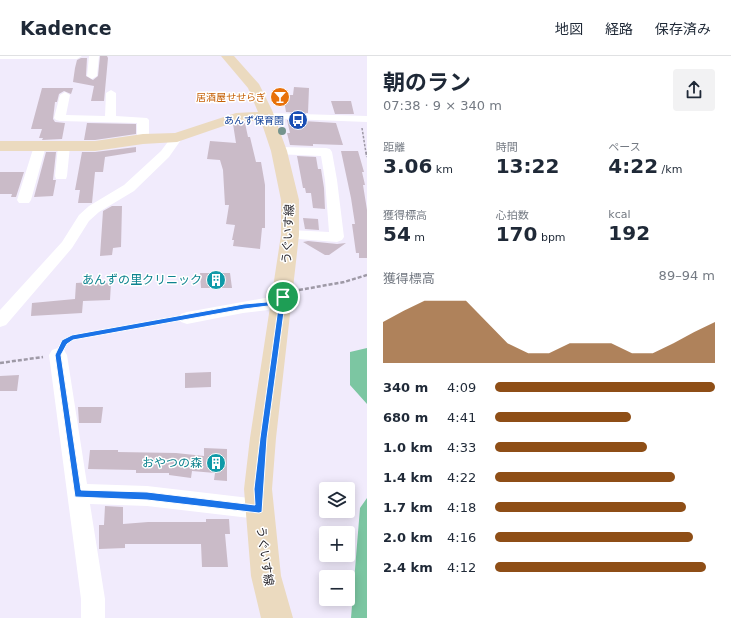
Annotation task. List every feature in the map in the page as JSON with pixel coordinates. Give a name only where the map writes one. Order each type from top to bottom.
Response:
[{"type":"street","points":[[0,56],[77,56]]},
{"type":"street","points":[[92,76],[94,56]]},
{"type":"street","name":"うぐいす線","points":[[226,56],[254,87],[267,116],[279,150],[286,176],[290,200],[290,235],[283,297],[263,438],[258,489],[266,576],[277,618]]},
{"type":"street","points":[[110,120],[111,93]]},
{"type":"street","points":[[65,95],[60,118],[143,120],[143,139]]},
{"type":"street","points":[[0,146],[95,146],[143,139],[177,137],[236,117],[267,116],[364,119]]},
{"type":"street","points":[[0,321],[67,245],[84,218],[94,209],[129,188],[164,154],[177,137]]},
{"type":"street","points":[[24,200],[40,146]]},
{"type":"street","points":[[61,176],[64,146]]},
{"type":"street","points":[[279,150],[326,152],[331,180],[337,236],[290,235]]},
{"type":"street","points":[[187,318],[268,304],[283,297]]},
{"type":"street","points":[[58,355],[93,599],[93,618]]},
{"type":"street","points":[[78,494],[147,496],[259,509]]},
{"type":"path","points":[[364,119],[367,157]]},
{"type":"path","points":[[283,297],[293,291],[344,282],[367,275]]},
{"type":"path","points":[[0,363],[58,355],[65,342],[72,338],[187,318]]},
{"type":"green space","points":[[367,348],[367,404],[350,385],[350,352]]},
{"type":"green space","points":[[367,498],[367,618],[351,618],[352,606],[355,606],[355,570],[360,508]]},
{"type":"building","points":[[100,56],[107,56],[108,58],[104,101],[91,101],[94,86],[73,82],[75,68],[77,60],[87,58],[86,76],[93,80],[98,76]]},
{"type":"building","points":[[294,87],[309,88],[308,113],[286,112],[285,106],[282,106],[282,95],[293,95]]},
{"type":"building","points":[[42,88],[73,88],[71,94],[64,91],[59,94],[57,102],[55,102],[53,119],[55,122],[65,123],[62,139],[42,140],[43,138],[39,138],[42,129],[31,129]]},
{"type":"building","points":[[331,101],[351,101],[354,114],[335,114]]},
{"type":"building","points":[[287,120],[336,123],[343,145],[290,145],[287,133],[290,133]]},
{"type":"building","points":[[87,123],[136,124],[136,134],[95,140],[84,140]]},
{"type":"building","points":[[245,123],[256,162],[261,162],[265,185],[265,228],[262,228],[260,249],[233,246],[234,240],[232,240],[235,225],[226,224],[229,205],[225,205],[223,170],[220,160],[207,159],[210,141],[236,143],[233,124]]},
{"type":"building","points":[[136,147],[136,152],[105,157],[103,172],[95,172],[92,203],[78,203],[80,190],[75,190],[82,152]]},
{"type":"building","points":[[341,151],[358,151],[364,172],[362,172],[365,185],[363,185],[367,210],[367,258],[359,258],[359,253],[356,253],[352,224],[355,224]]},
{"type":"building","points":[[46,152],[56,152],[53,180],[56,180],[53,196],[34,197]]},
{"type":"building","points":[[297,156],[316,157],[318,169],[321,169],[325,209],[313,208],[311,193],[306,193],[305,188],[303,188]]},
{"type":"building","points":[[0,172],[24,172],[16,197],[11,197],[12,194],[0,194]]},
{"type":"building","points":[[112,206],[122,206],[121,247],[113,248],[112,255],[100,256],[103,211]]},
{"type":"building","points":[[303,218],[318,219],[319,230],[305,229]]},
{"type":"building","points":[[308,241],[337,244],[346,243],[329,255],[325,255],[303,242]]},
{"type":"building","name":"あんずの里クリニック","points":[[200,273],[230,273],[232,288],[201,288]]},
{"type":"building","points":[[92,282],[92,284],[111,283],[110,300],[83,301],[82,313],[31,316],[32,303],[75,299],[76,283]]},
{"type":"building","points":[[211,372],[211,387],[185,388],[185,373]]},
{"type":"building","points":[[19,375],[17,391],[0,391],[0,376]]},
{"type":"building","points":[[78,407],[103,407],[101,423],[79,423]]},
{"type":"building","points":[[204,448],[227,449],[227,481],[214,480],[215,473],[192,471],[191,478],[169,475],[169,473],[136,473],[136,470],[88,469],[90,450],[176,453],[204,456]]},
{"type":"building","points":[[105,506],[123,507],[123,524],[148,522],[206,522],[206,519],[229,519],[230,534],[225,534],[228,567],[202,567],[201,544],[125,544],[125,548],[99,549],[99,525],[104,525]]},
{"type":"place","name":"居酒屋せせらぎ","points":[[280,97]]},
{"type":"place","name":"あんず保育園","points":[[298,120]]},
{"type":"place","name":"あんずの里クリニック","points":[[216,280]]},
{"type":"place","name":"おやつの森","points":[[216,463]]},
{"type":"route","points":[[283,297],[263,438],[258,489],[259,509],[147,496],[78,494],[58,355],[65,342],[72,338],[268,304],[283,297]]}]
